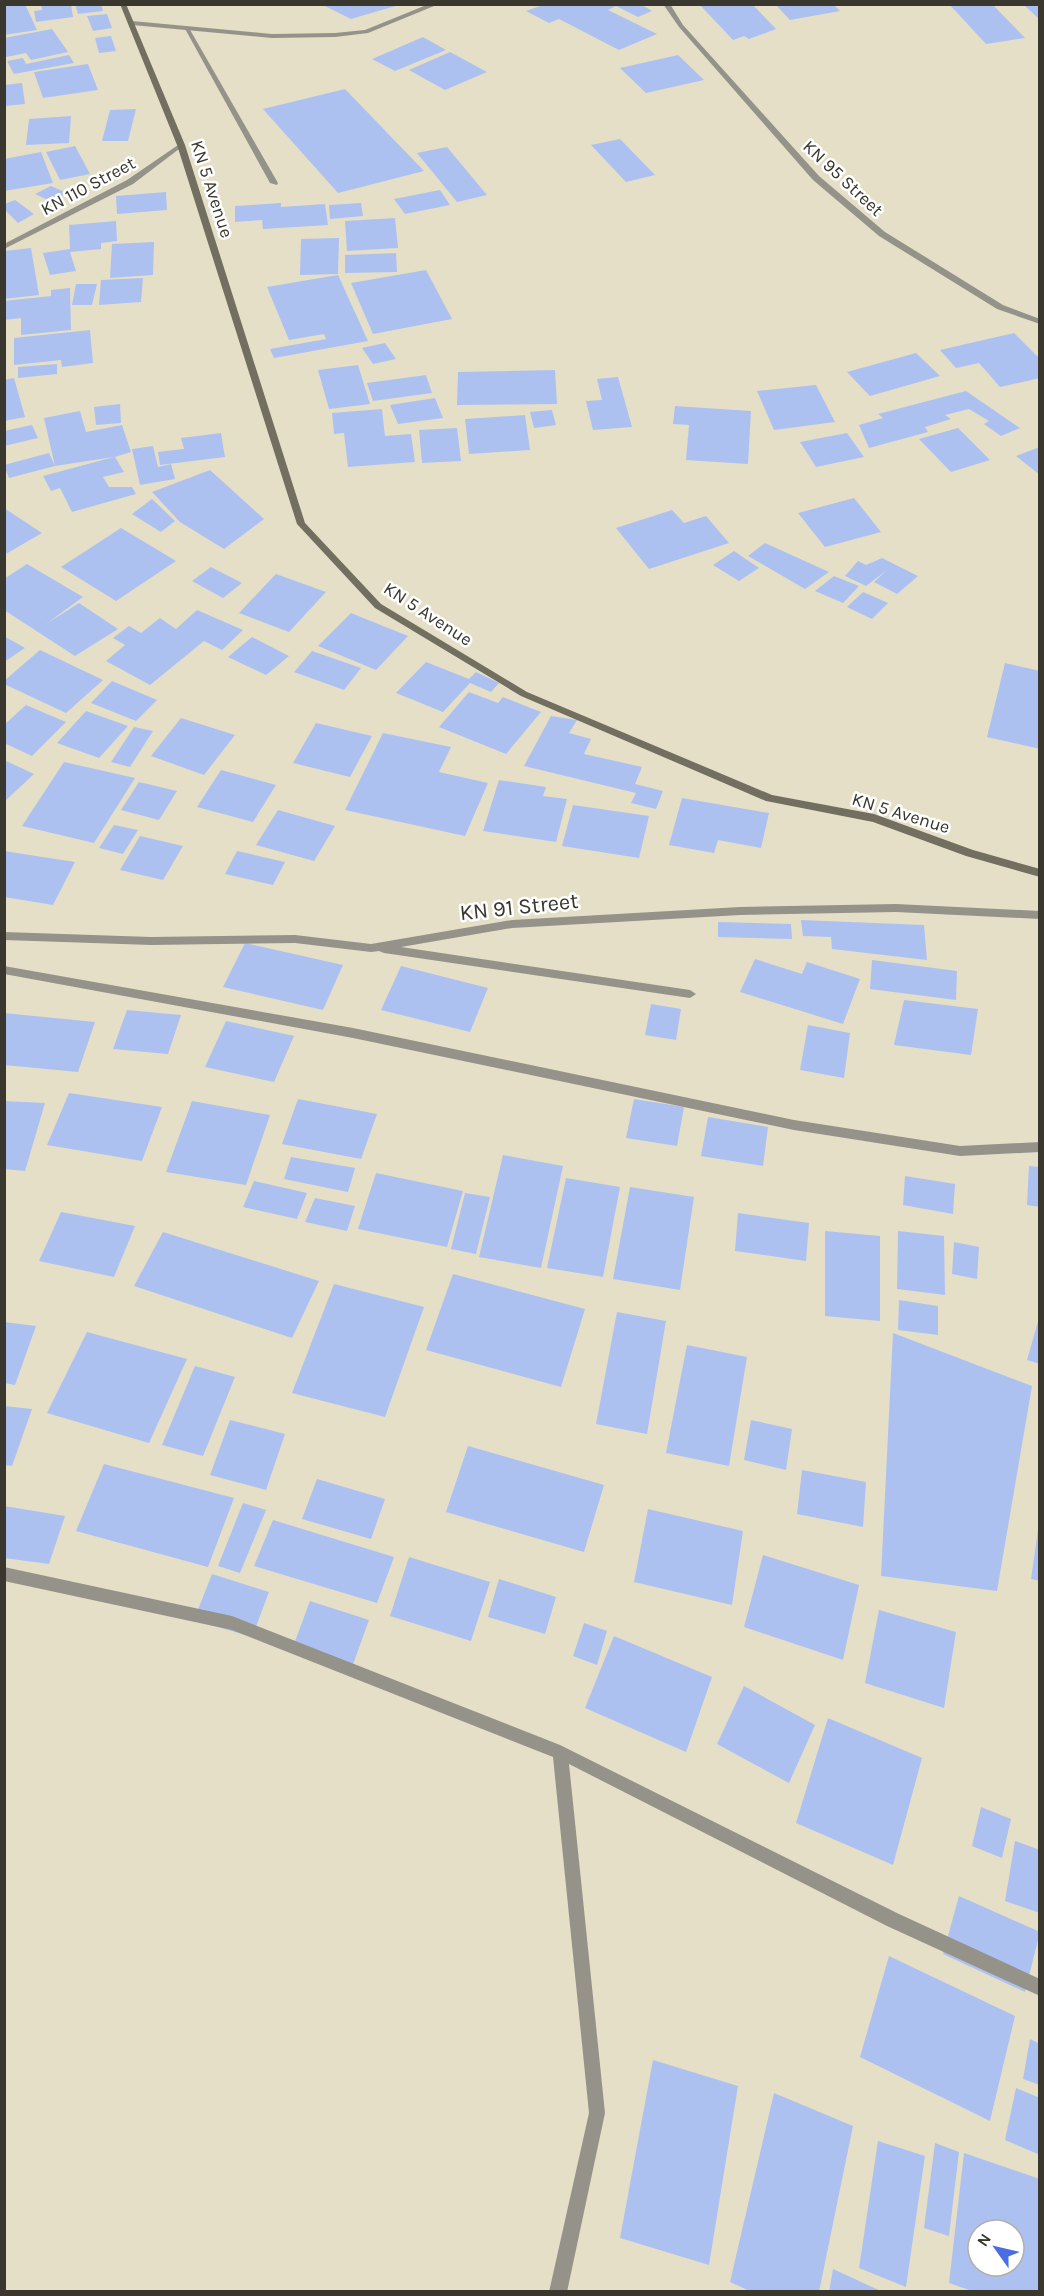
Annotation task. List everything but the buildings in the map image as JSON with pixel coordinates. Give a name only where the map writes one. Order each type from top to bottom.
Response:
[{"type":"main road","name":"KN 5 Avenue","points":[[123,4],[181,145],[301,524],[378,606],[524,694],[770,798],[874,818],[970,852],[1040,873]]},
{"type":"street","points":[[132,23],[272,36],[335,35],[366,32],[436,4]]},
{"type":"street","name":"KN 95 Street","points":[[666,4],[681,26],[816,178],[882,234],[1000,307],[1040,322]]},
{"type":"street","points":[[186,28],[274,183]]},
{"type":"street","name":"KN 110 Street","points":[[4,247],[130,182],[181,145]]},
{"type":"street","name":"KN 91 Street","points":[[4,936],[151,941],[295,939],[371,948],[512,924],[740,911],[896,908],[1040,915]]},
{"type":"street","points":[[371,948],[690,994]]},
{"type":"street","points":[[4,970],[353,1033],[794,1125],[960,1151],[1040,1147]]},
{"type":"street","points":[[4,1574],[232,1623],[560,1752],[893,1920],[1040,1989]]},
{"type":"street","points":[[558,2292],[597,2113],[560,1752]]}]
